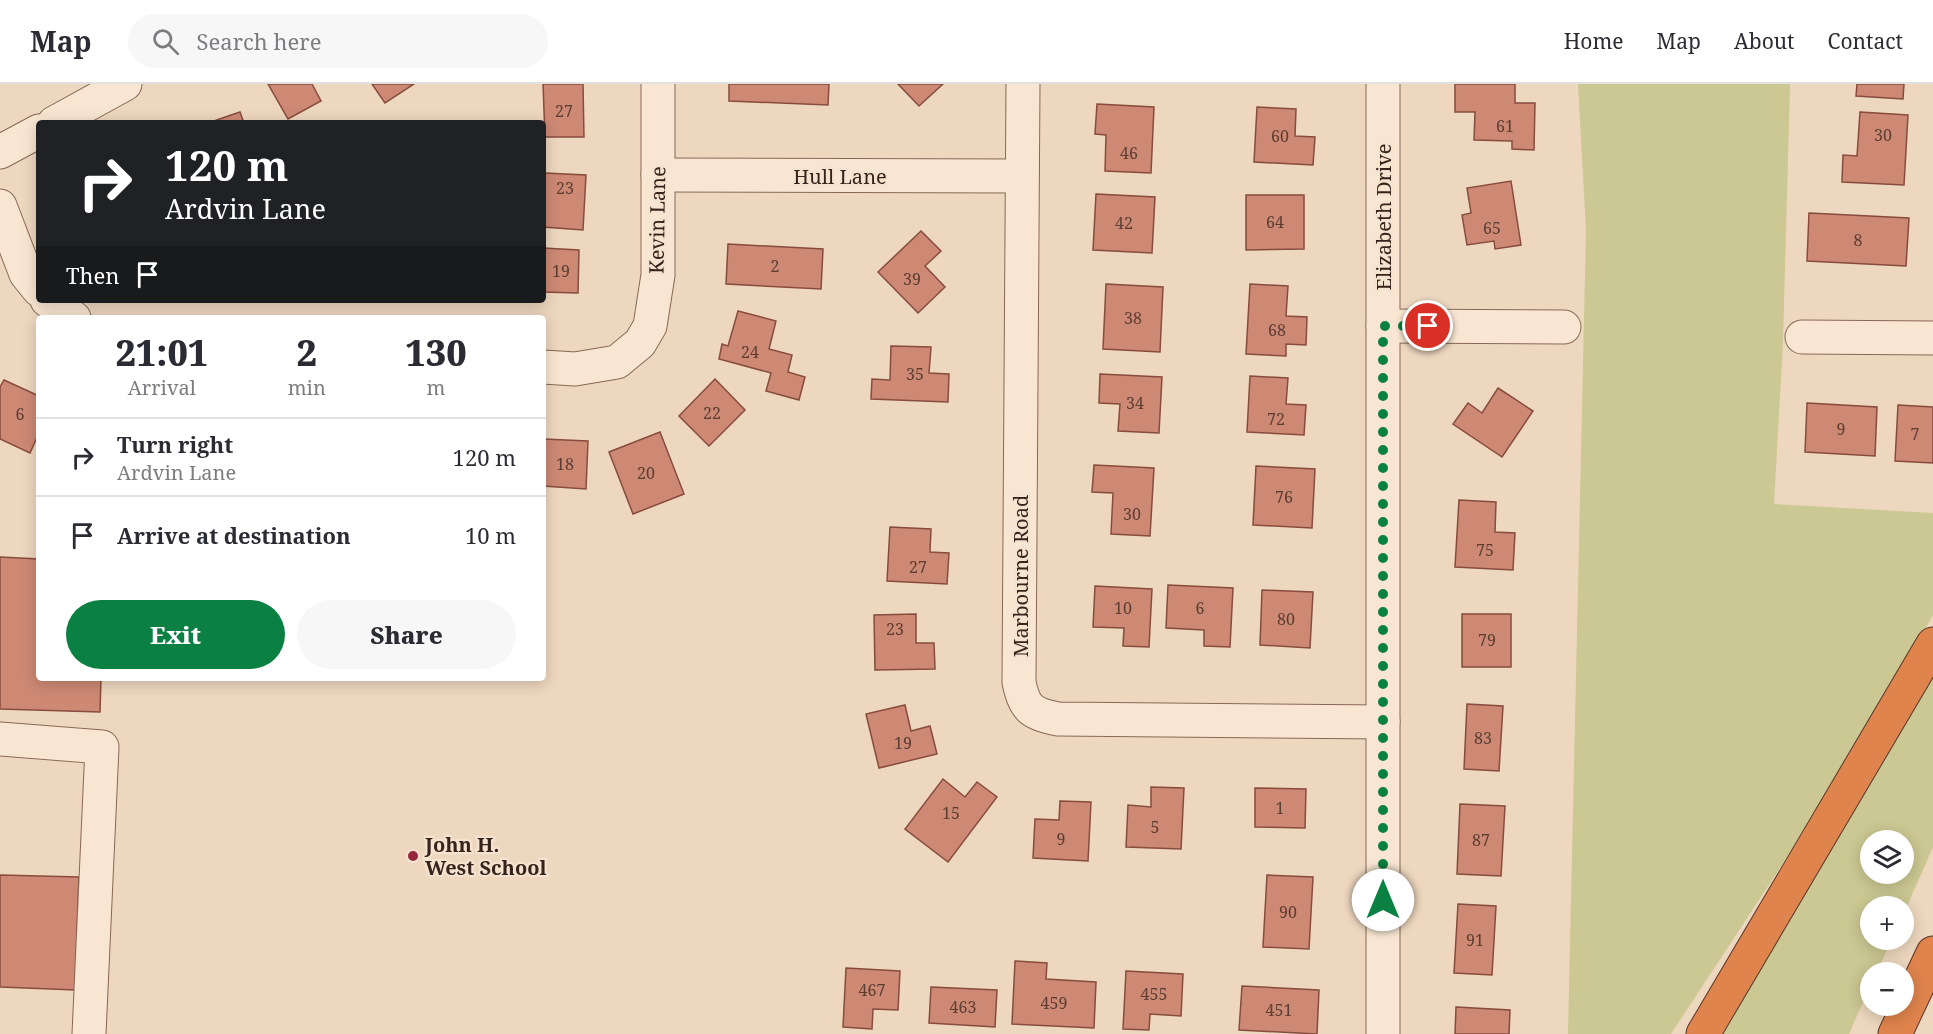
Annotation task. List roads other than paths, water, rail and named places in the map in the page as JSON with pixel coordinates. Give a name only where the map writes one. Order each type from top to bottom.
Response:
[{"type":"highway","points":[[1703,1034],[1933,644]]},
{"type":"highway","points":[[1895,1034],[1933,953]]},
{"type":"street","points":[[59,120],[125,84]]},
{"type":"street","name":"Kevin Lane","points":[[546,367],[575,369],[617,362],[640,343],[650,327],[658,275],[658,84]]},
{"type":"street","name":"Marbourne Road","points":[[1023,84],[1019,682],[1022,696],[1029,708],[1042,716],[1058,719],[1383,722]]},
{"type":"street","name":"Elizabeth Drive","points":[[1383,84],[1383,1034]]},
{"type":"street","points":[[0,152],[36,133]]},
{"type":"street","name":"Hull Lane","points":[[658,175],[1022,176]]},
{"type":"street","points":[[0,206],[26,274],[36,286]]},
{"type":"street","points":[[52,303],[70,315]]},
{"type":"street","points":[[1383,326],[1564,327]]},
{"type":"street","points":[[1802,337],[1933,338]]},
{"type":"street","points":[[0,739],[102,747],[88,1034]]},
{"type":"place","name":"John H. West School","points":[[413,856]]}]
